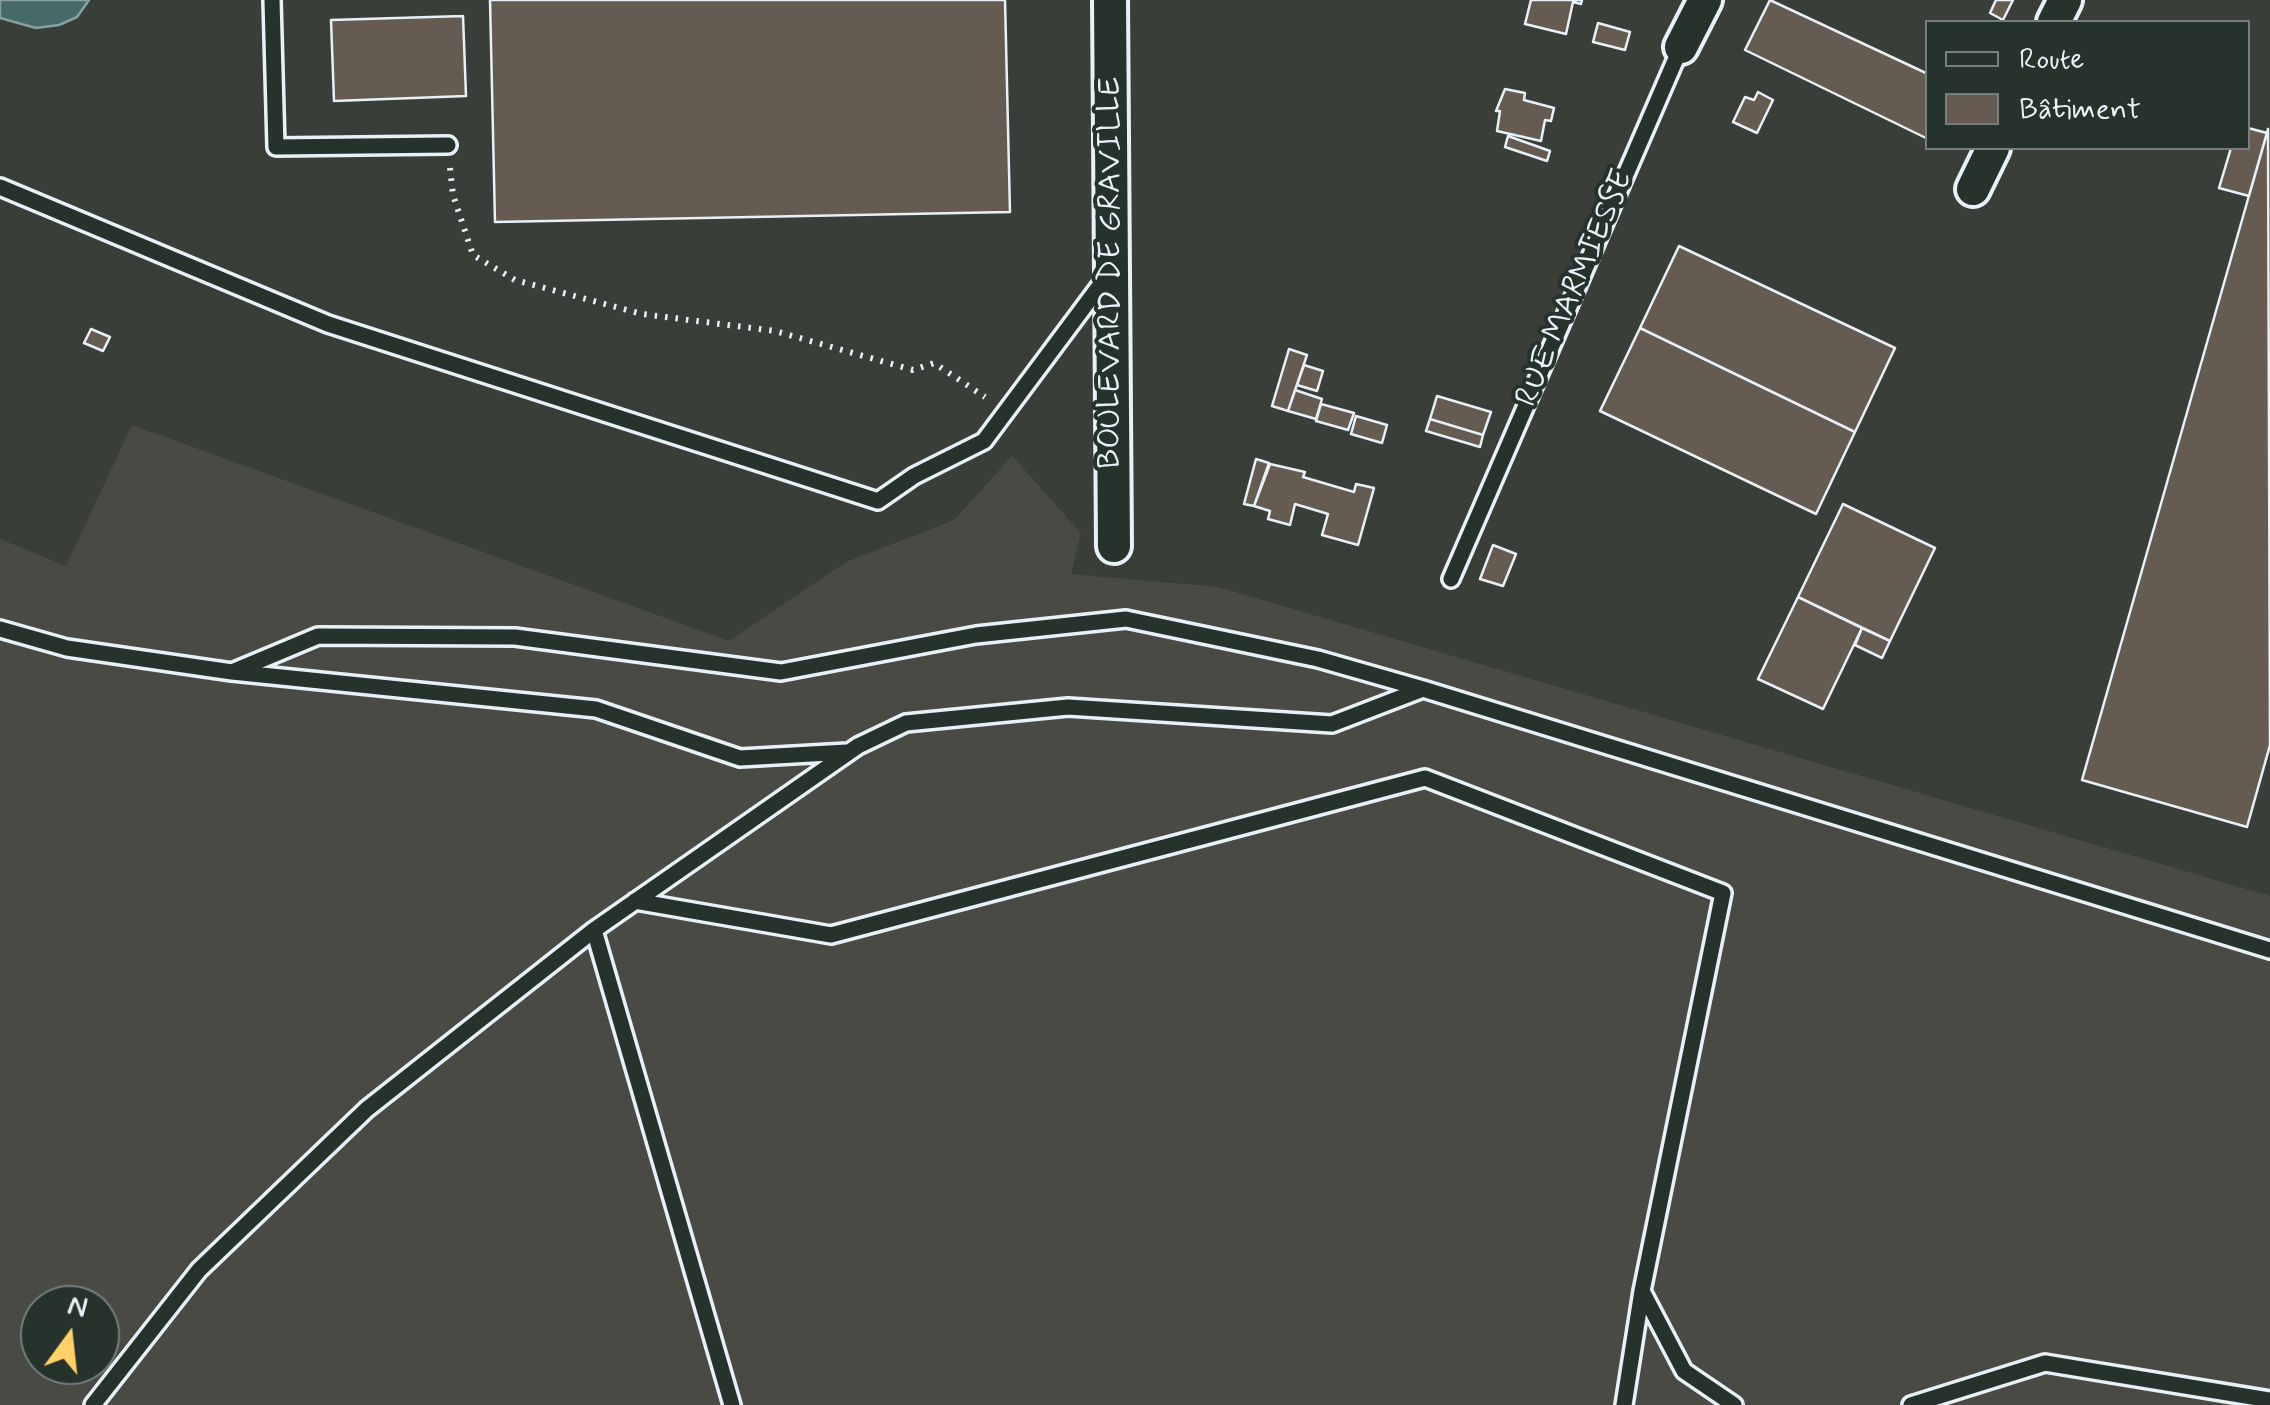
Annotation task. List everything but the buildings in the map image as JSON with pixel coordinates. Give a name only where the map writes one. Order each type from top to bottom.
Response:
[{"type":"street","name":"BOULEVARD DE GRAVILLE","points":[[1110,0],[1114,546]]},
{"type":"street","name":"RUE MARMIESSE","points":[[1681,48],[1705,0]]},
{"type":"street","points":[[1972,189],[1992,150]]},
{"type":"lane","points":[[272,0],[276,147],[448,146]]},
{"type":"lane","name":"RUE MARMIESSE","points":[[1451,580],[1681,48]]},
{"type":"lane","points":[[0,187],[328,324],[878,501],[914,476],[984,441],[1112,269]]},
{"type":"lane","points":[[232,672],[318,636],[515,638],[781,672],[976,635],[1126,619],[1318,659],[2270,950]]},
{"type":"lane","points":[[0,630],[67,648],[232,672],[596,710],[740,758],[851,752]]},
{"type":"lane","points":[[93,1405],[199,1270],[367,1109],[594,930],[851,752],[906,724],[1068,706],[1332,724],[1423,690]]},
{"type":"lane","points":[[635,901],[831,935],[1425,778],[1722,893],[1642,1291],[1624,1405]]},
{"type":"lane","points":[[594,930],[732,1405]]},
{"type":"lane","points":[[1642,1291],[1684,1371],[1734,1405]]},
{"type":"lane","points":[[1912,1405],[2044,1364],[2270,1400]]},
{"type":"path","points":[[448,146],[453,195],[474,255],[515,280],[642,314],[775,331],[913,370],[934,362],[978,394],[1010,407]]},
{"type":"shaded area","points":[[132,425],[729,641],[846,562],[954,520],[1012,456],[1081,533],[1071,574],[1218,587],[2270,896],[2270,1405],[0,1405],[0,539],[66,566]]},
{"type":"water","points":[[0,0],[89,0],[77,17],[59,25],[36,28],[0,18]]}]
